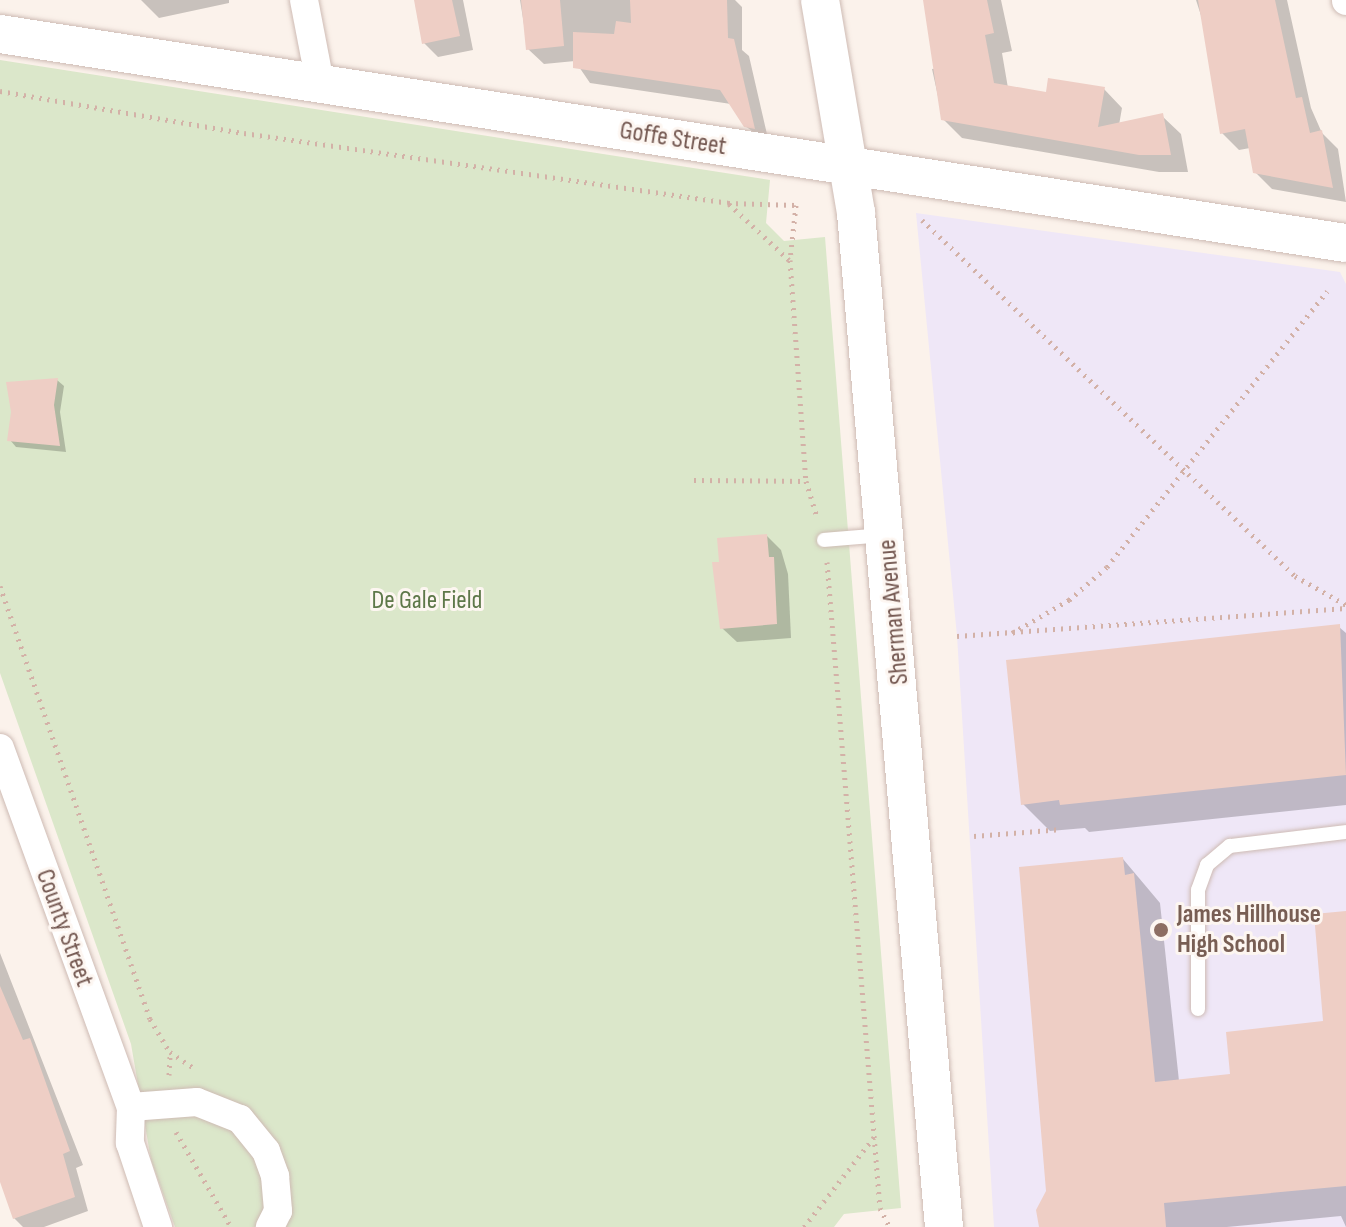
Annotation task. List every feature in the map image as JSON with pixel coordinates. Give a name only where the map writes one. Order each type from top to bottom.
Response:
[{"type":"main road","name":"Sherman Avenue","points":[[820,0],[851,168],[887,534],[944,1227]]},
{"type":"main road","name":"Goffe Street","points":[[0,34],[1346,243]]},
{"type":"street","points":[[304,0],[320,83]]},
{"type":"street","name":"County Street","points":[[0,748],[131,1107],[130,1143],[158,1227]]},
{"type":"street","points":[[131,1107],[169,1101],[222,1108],[256,1135],[279,1193],[278,1211],[270,1227]]},
{"type":"lane","points":[[824,540],[887,534]]},
{"type":"lane","points":[[1198,1009],[1198,890],[1207,865],[1230,846],[1346,832]]},
{"type":"path","points":[[0,91],[244,133],[728,203],[796,205],[790,260],[806,481],[824,540],[880,1208],[889,1226]]},
{"type":"path","points":[[728,203],[790,260]]},
{"type":"path","points":[[922,220],[1295,576],[1346,607]]},
{"type":"path","points":[[1012,633],[1092,582],[1327,291]]},
{"type":"path","points":[[694,480],[806,481]]},
{"type":"path","points":[[0,586],[150,1019],[170,1052],[202,1072]]},
{"type":"path","points":[[957,636],[1346,607]]},
{"type":"path","points":[[974,836],[1062,829]]},
{"type":"path","points":[[169,1101],[183,1150],[224,1208],[231,1227]]},
{"type":"path","points":[[804,1227],[874,1136]]},
{"type":"shaded area","name":"James Hillhouse High School","points":[[916,213],[1340,272],[1346,284],[1346,1227],[994,1227],[957,636]]},
{"type":"green space","name":"De Gale Field","points":[[0,60],[770,180],[766,223],[784,241],[825,237],[901,1208],[844,1214],[834,1227],[175,1227],[151,1160],[131,1044],[0,673]]},
{"type":"building","points":[[414,0],[452,0],[460,36],[422,44]]},
{"type":"building","points":[[521,0],[560,0],[564,46],[526,50]]},
{"type":"building","points":[[630,0],[727,0],[728,38],[734,39],[755,129],[744,127],[720,90],[573,68],[573,32],[614,34],[616,21],[631,23]]},
{"type":"building","points":[[923,0],[987,0],[994,33],[985,35],[994,83],[1046,92],[1048,78],[1105,87],[1098,127],[1163,113],[1171,155],[1139,155],[941,120]]},
{"type":"building","points":[[1198,0],[1275,0],[1296,98],[1302,97],[1310,133],[1322,130],[1333,188],[1253,173],[1245,129],[1220,134]]},
{"type":"building","points":[[58,378],[54,405],[60,446],[7,441],[11,412],[6,382]]},
{"type":"building","points":[[767,534],[769,557],[774,557],[777,624],[720,629],[712,562],[719,562],[717,538]]},
{"type":"building","points":[[1340,624],[1346,775],[1060,805],[1059,800],[1021,805],[1006,660]]},
{"type":"building","points":[[1123,857],[1125,875],[1134,873],[1155,1082],[1230,1074],[1226,1032],[1323,1021],[1314,914],[1346,911],[1346,1186],[1164,1203],[1166,1227],[1039,1227],[1036,1210],[1046,1191],[1019,867]]},
{"type":"building","points":[[0,986],[23,1040],[30,1038],[70,1151],[63,1154],[75,1197],[13,1219],[0,1182]]},
{"type":"place","name":"James Hillhouse High School","points":[[1161,930]]}]
